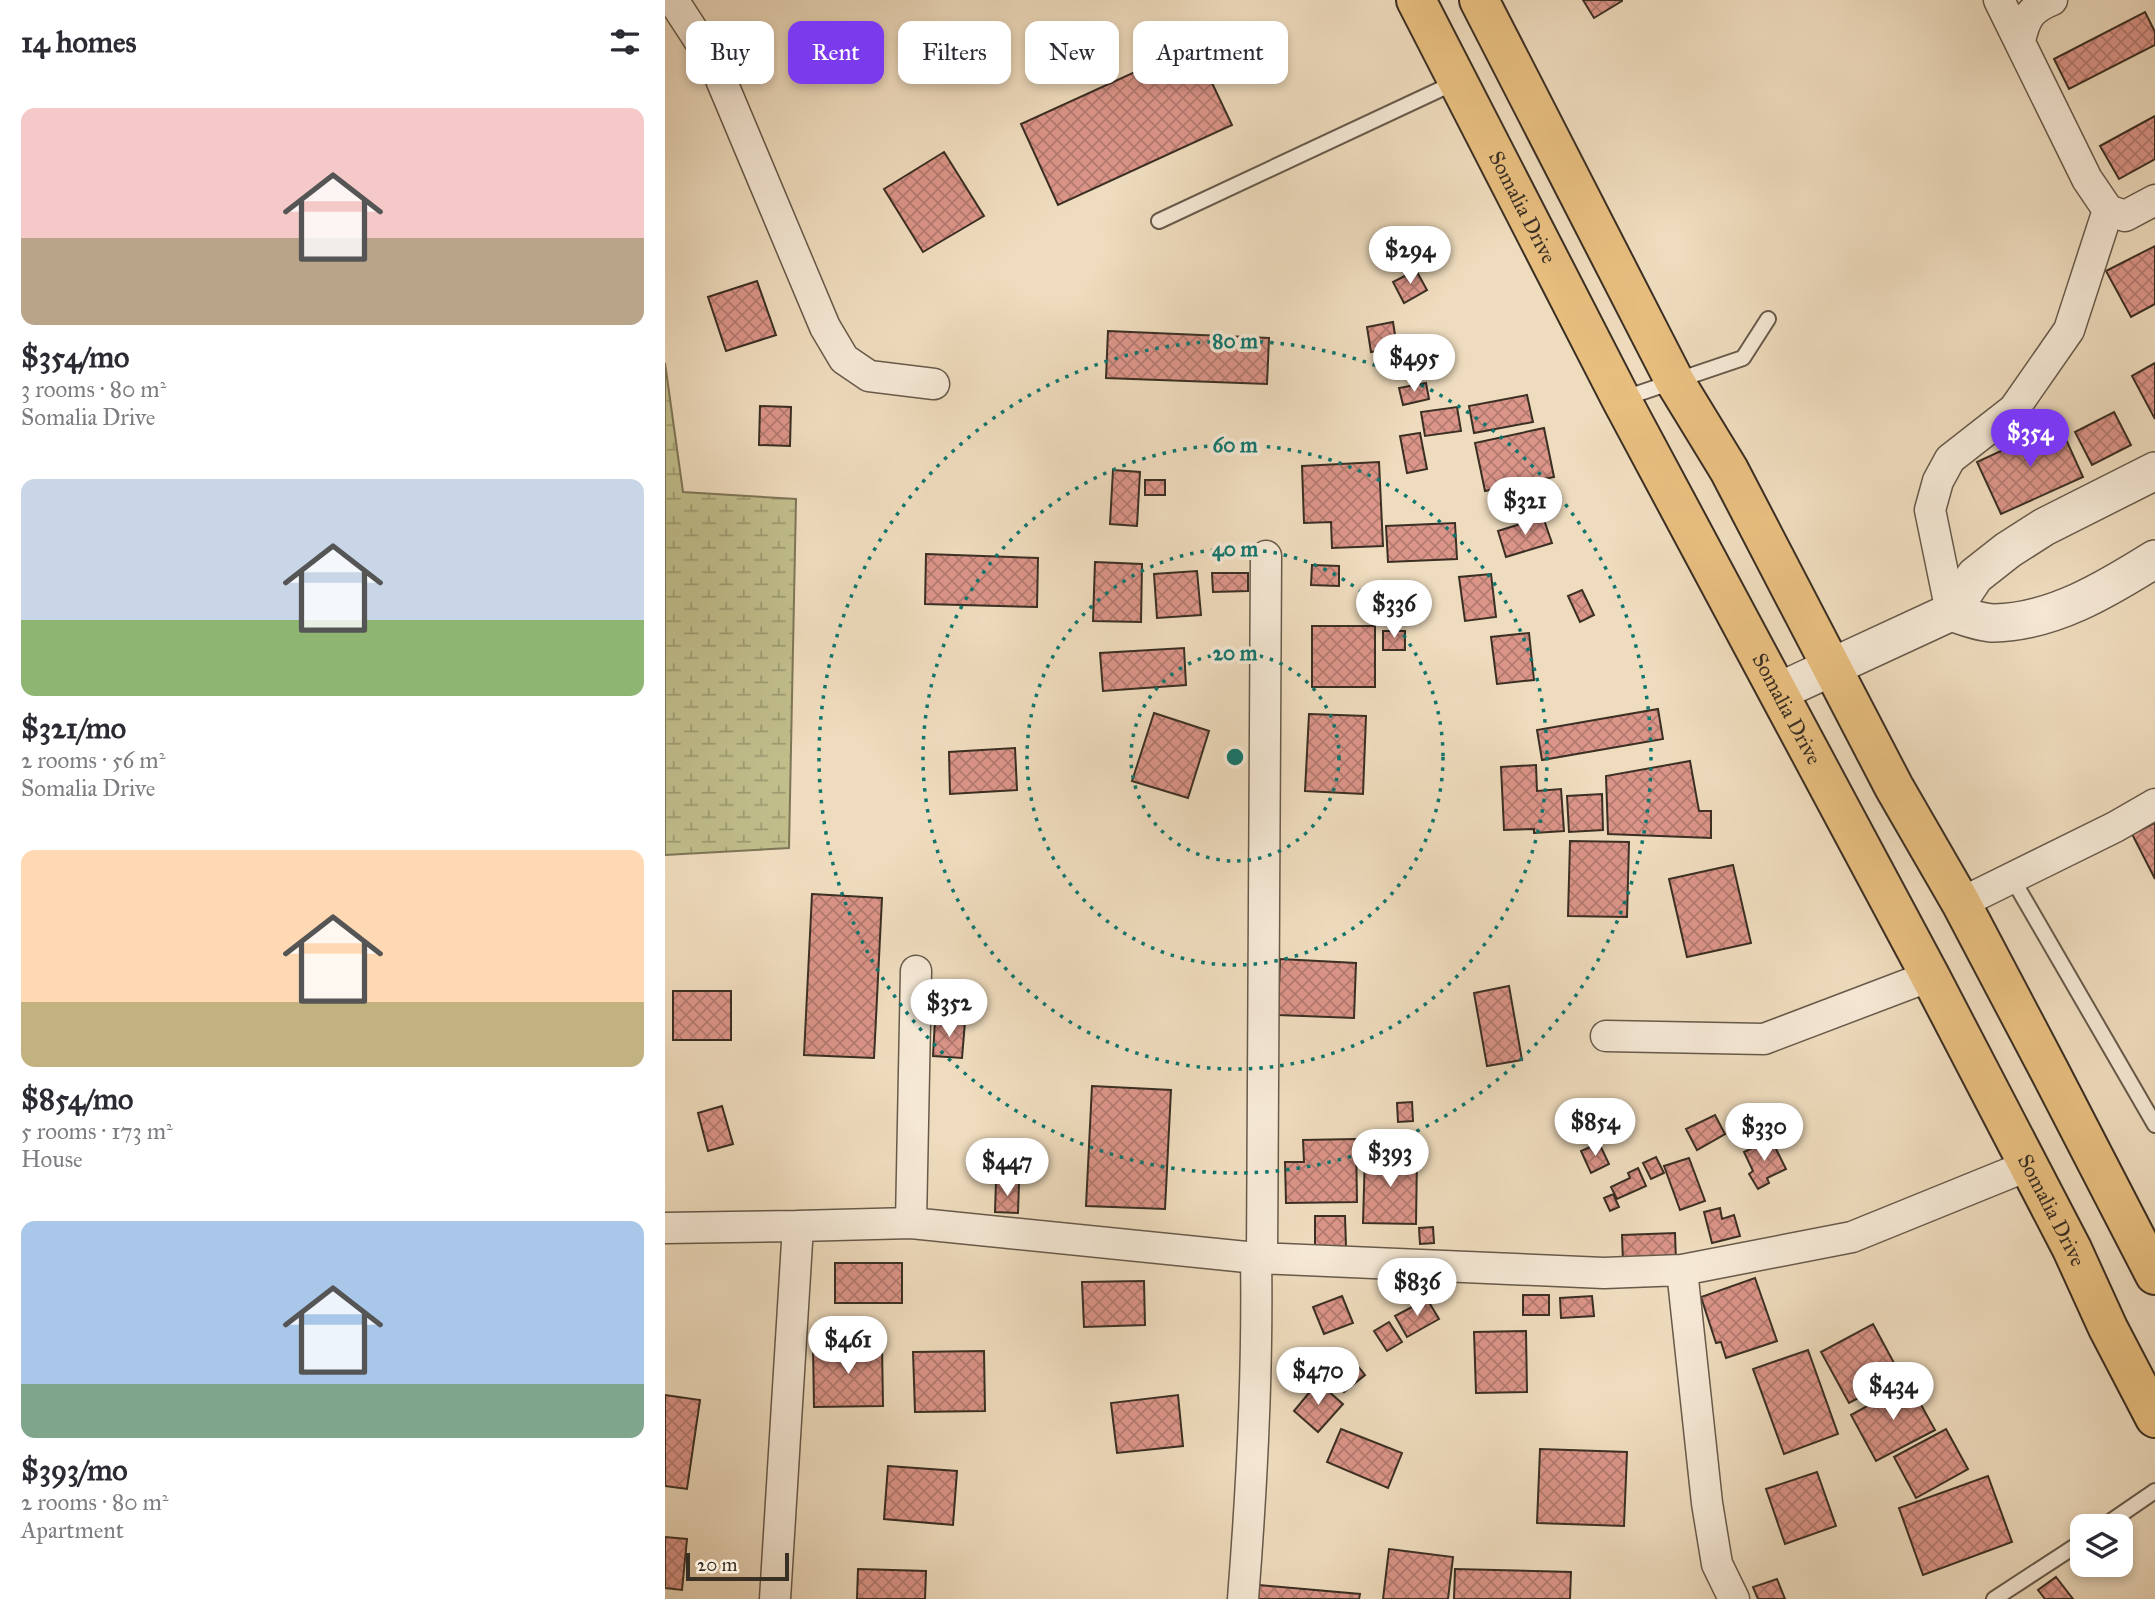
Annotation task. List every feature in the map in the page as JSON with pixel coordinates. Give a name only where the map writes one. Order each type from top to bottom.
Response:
[{"type":"main road","name":"Somalia Drive","points":[[1416,0],[1621,399],[1930,976],[2072,1248],[2108,1328],[2155,1418]]},
{"type":"main road","points":[[1479,0],[1674,380],[1729,470],[1895,787],[1961,904],[2151,1259]]},
{"type":"street","points":[[673,0],[714,63],[825,327],[844,359],[869,376],[934,384]]},
{"type":"street","points":[[1999,0],[2087,179],[2108,210],[2125,216],[2155,200]]},
{"type":"street","points":[[2021,41],[2025,20],[2041,5],[2052,0]]},
{"type":"street","points":[[1951,612],[1930,510],[1938,481],[1950,459],[2014,410],[2069,330],[2108,210]]},
{"type":"street","points":[[1778,692],[1951,612],[1975,576],[2008,550],[2044,527],[2155,471]]},
{"type":"street","points":[[1243,1599],[1258,1357],[1266,556]]},
{"type":"street","points":[[1951,612],[1991,623],[2023,619],[2084,601],[2155,559]]},
{"type":"street","points":[[1961,904],[2115,827],[2155,804]]},
{"type":"street","points":[[911,1223],[916,971]]},
{"type":"street","points":[[1606,1036],[1764,1039],[1930,976]]},
{"type":"street","points":[[665,1228],[911,1223],[1259,1258],[1604,1273],[1682,1270],[1852,1237],[2027,1166]]},
{"type":"street","points":[[775,1599],[798,1226]]},
{"type":"street","points":[[1682,1270],[1713,1540],[1717,1564],[1734,1599]]},
{"type":"lane","points":[[1159,221],[1458,81]]},
{"type":"lane","points":[[1621,399],[1743,358],[1768,319]]},
{"type":"lane","points":[[2012,878],[2155,1125]]},
{"type":"lane","points":[[2121,1514],[2155,1491]]},
{"type":"lane","points":[[1994,1599],[2070,1549]]},
{"type":"green space","points":[[665,363],[683,492],[796,499],[789,848],[665,855]]},
{"type":"building","points":[[1583,0],[1622,0],[1622,1],[1594,18]]},
{"type":"building","points":[[2145,12],[2155,32],[2155,45],[2069,89],[2054,59]]},
{"type":"building","points":[[1133,73],[1133,84],[1213,84],[1232,125],[1058,205],[1021,124],[1109,84],[1119,84],[1119,79]]},
{"type":"building","points":[[2155,116],[2155,159],[2119,179],[2100,146]]},
{"type":"building","points":[[944,152],[984,216],[923,252],[884,189]]},
{"type":"building","points":[[2155,246],[2155,304],[2131,317],[2106,271]]},
{"type":"building","points":[[1416,270],[1427,290],[1404,303],[1393,282]]},
{"type":"building","points":[[757,281],[776,335],[726,351],[708,297]]},
{"type":"building","points":[[1393,322],[1397,348],[1371,352],[1367,327]]},
{"type":"building","points":[[1108,331],[1269,338],[1267,384],[1106,378]]},
{"type":"building","points":[[2155,363],[2155,419],[2132,376]]},
{"type":"building","points":[[1426,383],[1429,399],[1403,405],[1399,388]]},
{"type":"building","points":[[1527,395],[1533,422],[1474,433],[1469,406]]},
{"type":"building","points":[[760,406],[791,407],[790,446],[759,445]]},
{"type":"building","points":[[1457,407],[1461,431],[1425,436],[1421,412]]},
{"type":"building","points":[[2114,412],[2131,445],[2092,465],[2075,432]]},
{"type":"building","points":[[2059,424],[2083,477],[2001,514],[1977,462]]},
{"type":"building","points":[[1544,428],[1554,477],[1485,491],[1475,443]]},
{"type":"building","points":[[1420,433],[1427,469],[1407,473],[1400,436]]},
{"type":"building","points":[[1379,462],[1383,546],[1332,548],[1331,522],[1304,523],[1302,466]]},
{"type":"building","points":[[1113,470],[1140,472],[1137,526],[1110,524]]},
{"type":"building","points":[[1145,480],[1165,480],[1165,495],[1145,495]]},
{"type":"building","points":[[1543,517],[1552,543],[1506,557],[1498,531]]},
{"type":"building","points":[[1455,523],[1457,559],[1388,562],[1386,526]]},
{"type":"building","points":[[926,554],[1038,558],[1037,607],[925,604]]},
{"type":"building","points":[[1095,562],[1142,564],[1141,622],[1093,621]]},
{"type":"building","points":[[1312,565],[1339,566],[1339,586],[1311,585]]},
{"type":"building","points":[[1197,571],[1201,615],[1157,618],[1154,574]]},
{"type":"building","points":[[1212,573],[1248,573],[1248,591],[1213,592]]},
{"type":"building","points":[[1491,574],[1496,617],[1465,621],[1459,577]]},
{"type":"building","points":[[1582,590],[1594,615],[1580,622],[1568,596]]},
{"type":"building","points":[[1312,626],[1375,626],[1375,687],[1312,687]]},
{"type":"building","points":[[1383,631],[1405,631],[1405,650],[1383,650]]},
{"type":"building","points":[[1529,633],[1534,680],[1497,684],[1491,637]]},
{"type":"building","points":[[1184,648],[1186,685],[1103,691],[1100,653]]},
{"type":"building","points":[[1658,709],[1663,739],[1542,760],[1537,730]]},
{"type":"building","points":[[1154,713],[1209,731],[1188,798],[1132,781]]},
{"type":"building","points":[[1309,714],[1366,716],[1363,794],[1305,791]]},
{"type":"building","points":[[1015,748],[1017,790],[950,794],[949,752]]},
{"type":"building","points":[[1690,761],[1699,811],[1711,811],[1711,838],[1608,834],[1606,776]]},
{"type":"building","points":[[1536,765],[1537,791],[1561,789],[1564,831],[1534,833],[1534,829],[1504,830],[1501,767]]},
{"type":"building","points":[[1602,794],[1603,830],[1569,832],[1567,796]]},
{"type":"building","points":[[2155,823],[2155,879],[2132,834]]},
{"type":"building","points":[[1570,841],[1629,842],[1627,917],[1568,916]]},
{"type":"building","points":[[1733,865],[1751,943],[1687,957],[1669,879]]},
{"type":"building","points":[[812,894],[882,898],[874,1058],[804,1055]]},
{"type":"building","points":[[1280,959],[1356,963],[1354,1018],[1278,1015]]},
{"type":"building","points":[[1509,986],[1522,1060],[1487,1066],[1474,993]]},
{"type":"building","points":[[673,991],[731,991],[731,1040],[673,1040]]},
{"type":"building","points":[[935,1020],[965,1022],[962,1058],[933,1056]]},
{"type":"building","points":[[1092,1086],[1171,1090],[1165,1209],[1086,1206]]},
{"type":"building","points":[[1412,1102],[1413,1121],[1398,1122],[1397,1103]]},
{"type":"building","points":[[722,1106],[733,1144],[708,1151],[698,1113]]},
{"type":"building","points":[[1715,1115],[1725,1134],[1697,1150],[1686,1129]]},
{"type":"building","points":[[1356,1139],[1357,1202],[1286,1203],[1285,1162],[1304,1162],[1303,1140]]},
{"type":"building","points":[[1771,1139],[1786,1169],[1767,1178],[1769,1183],[1758,1189],[1749,1174],[1753,1171],[1744,1152]]},
{"type":"building","points":[[1599,1143],[1609,1164],[1591,1173],[1581,1151]]},
{"type":"building","points":[[1365,1154],[1417,1156],[1416,1224],[1363,1223]]},
{"type":"building","points":[[1656,1157],[1664,1173],[1651,1179],[1643,1163]]},
{"type":"building","points":[[1689,1158],[1705,1201],[1680,1210],[1664,1166]]},
{"type":"building","points":[[1638,1168],[1646,1186],[1617,1199],[1611,1187],[1630,1178],[1628,1173]]},
{"type":"building","points":[[996,1182],[1019,1183],[1018,1213],[995,1212]]},
{"type":"building","points":[[1613,1194],[1619,1207],[1610,1211],[1604,1198]]},
{"type":"building","points":[[1720,1208],[1722,1219],[1734,1215],[1740,1236],[1712,1243],[1704,1212]]},
{"type":"building","points":[[1315,1216],[1345,1216],[1346,1247],[1315,1247]]},
{"type":"building","points":[[1433,1227],[1434,1243],[1420,1244],[1419,1228]]},
{"type":"building","points":[[1675,1233],[1676,1261],[1623,1263],[1622,1235]]},
{"type":"building","points":[[835,1263],[902,1263],[902,1303],[835,1303]]},
{"type":"building","points":[[1755,1278],[1777,1341],[1726,1358],[1721,1342],[1716,1343],[1701,1297]]},
{"type":"building","points":[[1144,1281],[1145,1325],[1084,1327],[1082,1282]]},
{"type":"building","points":[[1523,1295],[1549,1295],[1549,1315],[1523,1315]]},
{"type":"building","points":[[1342,1296],[1353,1323],[1324,1334],[1313,1307]]},
{"type":"building","points":[[1592,1296],[1594,1316],[1561,1318],[1560,1298]]},
{"type":"building","points":[[1427,1299],[1439,1319],[1407,1337],[1395,1316]]},
{"type":"building","points":[[1389,1322],[1402,1342],[1387,1351],[1374,1331]]},
{"type":"building","points":[[1873,1324],[1901,1376],[1849,1403],[1821,1352]]},
{"type":"building","points":[[1526,1331],[1527,1392],[1476,1393],[1474,1332]]},
{"type":"building","points":[[882,1345],[883,1406],[814,1407],[813,1346]]},
{"type":"building","points":[[1345,1350],[1365,1375],[1344,1392],[1324,1368]]},
{"type":"building","points":[[1808,1350],[1838,1434],[1784,1454],[1753,1369]]},
{"type":"building","points":[[984,1351],[985,1411],[915,1412],[913,1352]]},
{"type":"building","points":[[1318,1382],[1343,1404],[1318,1432],[1294,1411]]},
{"type":"building","points":[[1909,1383],[1935,1430],[1876,1461],[1851,1415]]},
{"type":"building","points":[[665,1395],[700,1400],[687,1489],[665,1486]]},
{"type":"building","points":[[1178,1395],[1183,1446],[1117,1453],[1111,1403]]},
{"type":"building","points":[[1341,1429],[1402,1453],[1388,1488],[1327,1462]]},
{"type":"building","points":[[1946,1429],[1968,1469],[1916,1498],[1894,1457]]},
{"type":"building","points":[[1540,1449],[1627,1452],[1624,1526],[1537,1523]]},
{"type":"building","points":[[888,1466],[957,1471],[953,1525],[884,1519]]},
{"type":"building","points":[[1817,1472],[1836,1526],[1785,1544],[1766,1489]]},
{"type":"building","points":[[1988,1476],[2012,1542],[1923,1575],[1899,1508]]},
{"type":"building","points":[[665,1537],[687,1539],[682,1590],[665,1588]]},
{"type":"building","points":[[1389,1549],[1453,1557],[1448,1599],[1383,1599]]},
{"type":"building","points":[[858,1569],[926,1571],[925,1599],[857,1599]]},
{"type":"building","points":[[1455,1569],[1571,1572],[1570,1599],[1454,1599]]},
{"type":"building","points":[[2056,1577],[2073,1599],[2045,1599],[2038,1590]]},
{"type":"building","points":[[1777,1579],[1785,1599],[1758,1599],[1753,1587]]},
{"type":"building","points":[[1259,1585],[1360,1594],[1359,1599],[1258,1599]]}]
